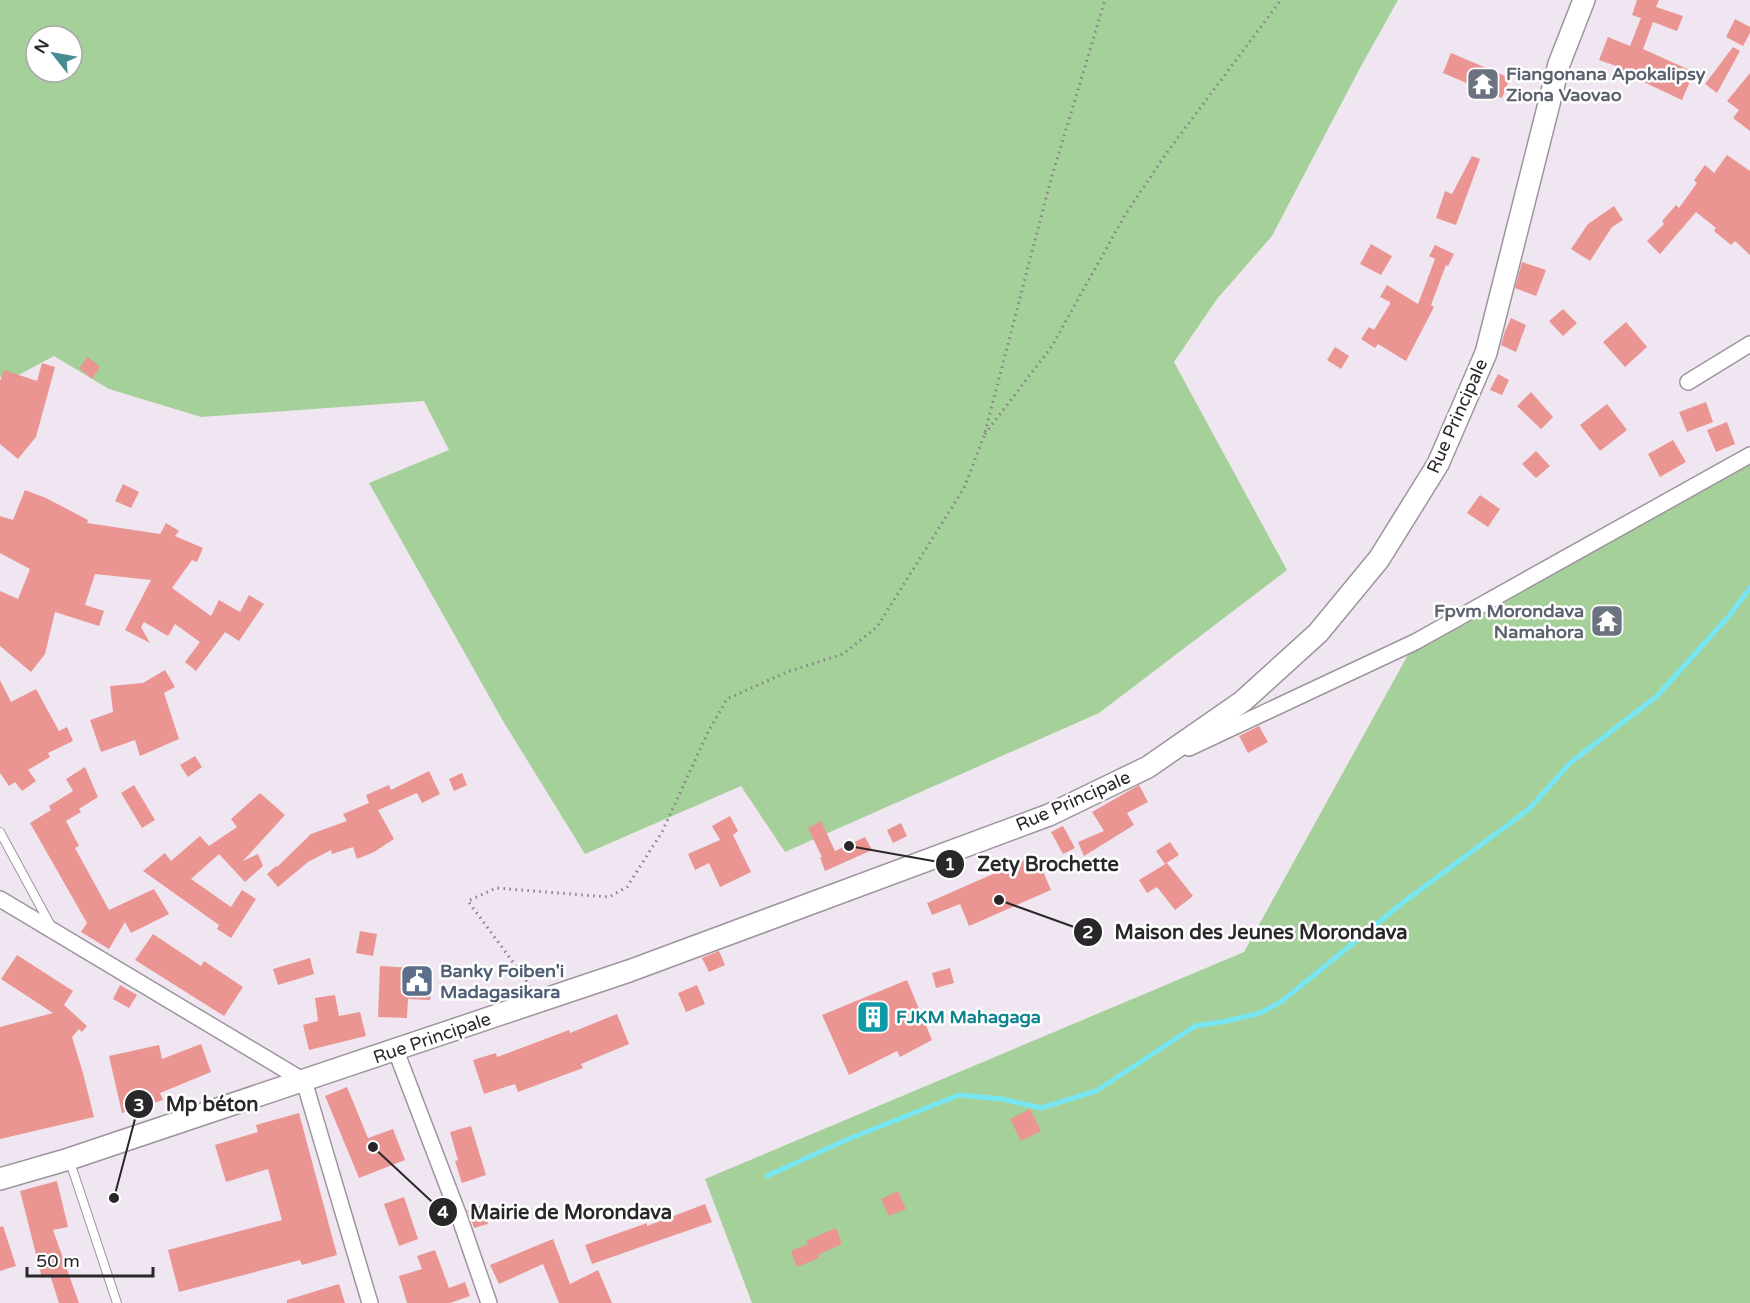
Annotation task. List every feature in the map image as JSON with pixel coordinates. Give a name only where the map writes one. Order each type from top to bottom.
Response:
[{"type":"main road","name":"Rue Principale","points":[[0,1179],[69,1159],[396,1051],[651,962],[1049,815],[1148,767],[1243,701],[1317,633],[1379,559],[1438,464],[1486,353],[1559,64],[1584,0]]},
{"type":"street","points":[[1688,382],[1750,344]]},
{"type":"street","points":[[1148,767],[1415,642],[1750,455]]},
{"type":"street","points":[[0,899],[304,1081],[370,1303]]},
{"type":"street","points":[[396,1051],[459,1216],[489,1303]]},
{"type":"lane","points":[[0,832],[53,930]]},
{"type":"lane","points":[[69,1159],[117,1303]]},
{"type":"path","points":[[534,1003],[526,980],[468,901],[496,888],[609,897],[627,887],[662,832],[708,732],[727,699],[787,672],[843,654],[877,627],[964,488],[984,435],[1051,179],[1105,0]]},
{"type":"path","points":[[984,435],[1052,346],[1125,215],[1167,151],[1281,0]]},
{"type":"green space","points":[[0,0],[1398,0],[1272,236],[1217,299],[1174,362],[1287,570],[1099,713],[785,852],[741,786],[585,854],[503,721],[369,483],[449,450],[424,401],[201,417],[109,389],[54,356],[13,378],[0,377]]},
{"type":"green space","points":[[1750,455],[1750,1303],[752,1303],[705,1179],[1244,952],[1415,642]]},
{"type":"building","points":[[1637,0],[1659,0],[1656,7],[1683,16],[1677,31],[1653,22],[1643,49],[1694,72],[1682,100],[1635,78],[1634,80],[1613,73],[1616,66],[1599,60],[1608,37],[1630,46],[1641,18],[1632,15]]},
{"type":"building","points":[[1735,19],[1750,27],[1750,33],[1743,46],[1726,37]]},
{"type":"building","points":[[1733,47],[1740,51],[1717,93],[1705,84]]},
{"type":"building","points":[[1451,53],[1510,78],[1502,98],[1443,73]]},
{"type":"building","points":[[1750,73],[1750,131],[1733,118],[1739,110],[1727,101]]},
{"type":"building","points":[[1727,155],[1750,171],[1750,255],[1735,241],[1731,245],[1714,231],[1716,228],[1696,212],[1660,254],[1647,241],[1664,224],[1662,221],[1676,205],[1679,208],[1697,183],[1694,180],[1705,165],[1714,173]]},
{"type":"building","points":[[1472,156],[1480,159],[1456,225],[1436,218],[1445,191],[1452,194]]},
{"type":"building","points":[[1614,206],[1623,220],[1612,227],[1590,261],[1571,249],[1588,224]]},
{"type":"building","points":[[1371,244],[1392,256],[1381,275],[1360,264]]},
{"type":"building","points":[[1435,245],[1454,254],[1448,266],[1446,265],[1431,305],[1434,307],[1406,361],[1378,344],[1375,348],[1361,339],[1369,327],[1374,330],[1390,304],[1380,297],[1387,285],[1418,304],[1435,259],[1429,256]]},
{"type":"building","points":[[1522,262],[1546,270],[1536,296],[1515,288]]},
{"type":"building","points":[[1563,309],[1577,323],[1563,336],[1549,321]]},
{"type":"building","points":[[1511,318],[1526,325],[1516,352],[1501,345]]},
{"type":"building","points":[[1626,322],[1647,347],[1625,367],[1603,342]]},
{"type":"building","points":[[1335,347],[1349,356],[1341,369],[1327,360]]},
{"type":"building","points":[[88,357],[100,367],[92,379],[79,368]]},
{"type":"building","points":[[42,363],[55,367],[36,437],[18,459],[0,444],[0,381],[4,370],[37,381]]},
{"type":"building","points":[[1498,374],[1509,380],[1502,395],[1490,390]]},
{"type":"building","points":[[1531,392],[1553,417],[1541,429],[1517,406]]},
{"type":"building","points":[[1706,402],[1713,422],[1687,432],[1679,412]]},
{"type":"building","points":[[1607,404],[1627,430],[1600,451],[1580,425]]},
{"type":"building","points":[[1727,422],[1735,444],[1716,452],[1707,430]]},
{"type":"building","points":[[1673,440],[1686,462],[1660,477],[1648,454]]},
{"type":"building","points":[[1536,451],[1550,466],[1536,478],[1522,464]]},
{"type":"building","points":[[123,484],[139,492],[131,508],[115,501]]},
{"type":"building","points":[[25,490],[46,498],[88,520],[87,523],[160,534],[166,523],[179,531],[175,536],[203,548],[197,562],[192,560],[172,588],[211,616],[219,600],[240,612],[249,595],[264,604],[239,641],[225,632],[196,671],[185,662],[200,642],[175,624],[168,636],[144,622],[141,627],[150,643],[125,630],[151,580],[95,574],[85,605],[104,611],[99,626],[55,612],[45,654],[31,672],[0,646],[0,591],[18,599],[30,569],[0,553],[0,516],[13,520]]},
{"type":"building","points":[[1480,495],[1500,509],[1488,527],[1467,513]]},
{"type":"building","points":[[165,670],[175,687],[164,693],[179,739],[140,756],[135,740],[101,752],[90,720],[113,712],[110,686],[143,683]]},
{"type":"building","points":[[0,680],[11,702],[36,689],[59,731],[67,727],[73,741],[48,753],[50,757],[28,770],[36,781],[22,791],[15,782],[9,786],[0,773]]},
{"type":"building","points":[[1259,726],[1268,742],[1248,753],[1239,736]]},
{"type":"building","points":[[195,756],[202,767],[188,777],[180,765]]},
{"type":"building","points":[[85,767],[98,797],[66,821],[79,846],[75,848],[109,910],[154,889],[169,914],[131,933],[125,922],[109,949],[81,932],[87,923],[30,823],[51,810],[49,806],[73,791],[66,779]]},
{"type":"building","points":[[429,771],[440,794],[422,803],[417,793],[378,810],[394,839],[374,852],[357,859],[353,847],[332,854],[331,850],[308,862],[278,887],[267,874],[311,834],[347,821],[343,814],[369,803],[366,795],[389,785],[391,790]]},
{"type":"building","points":[[462,773],[467,785],[454,791],[449,779]]},
{"type":"building","points":[[134,785],[155,820],[142,828],[121,793]]},
{"type":"building","points":[[1139,785],[1148,802],[1127,813],[1134,825],[1084,856],[1078,842],[1104,831],[1092,812]]},
{"type":"building","points":[[260,793],[285,815],[243,861],[258,854],[263,866],[245,882],[219,854],[191,879],[231,907],[242,890],[256,899],[231,938],[217,929],[219,925],[143,871],[165,853],[171,861],[200,836],[209,846],[237,827],[231,819]]},
{"type":"building","points":[[730,816],[738,831],[733,835],[751,872],[720,887],[709,863],[695,870],[688,854],[720,840],[712,826]]},
{"type":"building","points":[[821,821],[835,851],[865,837],[872,850],[825,871],[820,857],[822,857],[808,828]]},
{"type":"building","points":[[901,823],[907,836],[893,843],[887,830]]},
{"type":"building","points":[[1063,826],[1075,848],[1063,854],[1051,832]]},
{"type":"building","points":[[1170,842],[1179,855],[1165,864],[1156,851]]},
{"type":"building","points":[[1036,855],[1051,890],[969,926],[960,904],[932,915],[927,903]]},
{"type":"building","points":[[1167,863],[1193,896],[1175,910],[1157,887],[1147,893],[1139,880]]},
{"type":"building","points":[[360,931],[377,934],[373,956],[356,953]]},
{"type":"building","points":[[153,934],[201,966],[204,961],[243,987],[224,1016],[135,960]]},
{"type":"building","points":[[719,951],[725,965],[709,972],[702,958]]},
{"type":"building","points":[[17,955],[73,991],[64,1005],[87,1026],[82,1032],[79,1029],[72,1037],[94,1117],[0,1139],[0,1027],[53,1013],[1,979]]},
{"type":"building","points":[[310,958],[314,974],[278,985],[273,969]]},
{"type":"building","points":[[380,966],[432,969],[430,1000],[408,999],[407,1018],[378,1017]]},
{"type":"building","points":[[950,968],[954,983],[936,988],[932,973]]},
{"type":"building","name":"FJKM Mahagaga","points":[[907,980],[932,1040],[900,1057],[897,1051],[849,1075],[822,1015]]},
{"type":"building","points":[[120,985],[137,995],[129,1008],[113,999]]},
{"type":"building","points":[[697,985],[705,1004],[686,1012],[678,993]]},
{"type":"building","points":[[335,995],[339,1016],[360,1012],[366,1036],[309,1050],[303,1025],[318,1021],[315,998]]},
{"type":"building","points":[[617,1014],[629,1044],[581,1064],[583,1068],[518,1092],[515,1084],[484,1094],[473,1060],[496,1053],[497,1057],[569,1030],[570,1033]]},
{"type":"building","points":[[201,1044],[211,1072],[160,1093],[163,1100],[122,1113],[109,1056],[159,1045],[162,1059]]},
{"type":"building","points":[[347,1087],[368,1138],[393,1129],[405,1160],[359,1178],[325,1096]]},
{"type":"building","points":[[1030,1109],[1041,1131],[1021,1141],[1010,1119]]},
{"type":"building","points":[[299,1113],[337,1255],[302,1265],[300,1260],[179,1292],[168,1250],[282,1220],[268,1169],[226,1182],[215,1145],[258,1132],[256,1125]]},
{"type":"building","points":[[471,1126],[486,1175],[462,1183],[450,1132]]},
{"type":"building","points":[[57,1181],[68,1227],[53,1230],[79,1303],[59,1303],[50,1275],[42,1278],[20,1191]]},
{"type":"building","points":[[898,1191],[906,1209],[889,1216],[881,1199]]},
{"type":"building","points":[[404,1197],[418,1239],[399,1246],[384,1204]]},
{"type":"building","points":[[705,1204],[712,1222],[592,1264],[585,1245],[647,1223],[647,1226]]},
{"type":"building","points":[[482,1205],[488,1224],[474,1228],[468,1210]]},
{"type":"building","points":[[3,1226],[16,1266],[0,1271],[0,1227]]},
{"type":"building","points":[[836,1228],[842,1244],[818,1255],[819,1258],[797,1267],[791,1251],[808,1244],[806,1241]]},
{"type":"building","points":[[553,1239],[570,1284],[598,1270],[612,1303],[559,1303],[543,1264],[499,1284],[490,1265]]},
{"type":"building","points":[[435,1250],[449,1288],[465,1282],[470,1296],[450,1303],[407,1303],[399,1276],[422,1269],[417,1256]]},
{"type":"building","points":[[339,1284],[345,1303],[287,1303],[287,1300]]},
{"type":"waterway","points":[[767,1176],[846,1140],[959,1095],[1002,1099],[1041,1108],[1096,1091],[1195,1026],[1260,1013],[1281,1002],[1401,904],[1528,810],[1570,763],[1657,696],[1728,617],[1750,588]]},
{"type":"place","name":"Fiangonana Apokalipsy Ziona Vaovao","points":[[1483,84]]},
{"type":"place","name":"Fpvm Morondava Namahora","points":[[1607,621]]},
{"type":"place","name":"Zety Brochette","points":[[849,846]]},
{"type":"place","name":"Maison des Jeunes Morondava","points":[[999,900]]},
{"type":"place","name":"Banky Foiben'i Madagasikara","points":[[417,981]]},
{"type":"place","name":"FJKM Mahagaga","points":[[873,1017]]},
{"type":"place","name":"Mairie de Morondava","points":[[373,1147]]},
{"type":"place","name":"Mp béton","points":[[114,1198]]}]
